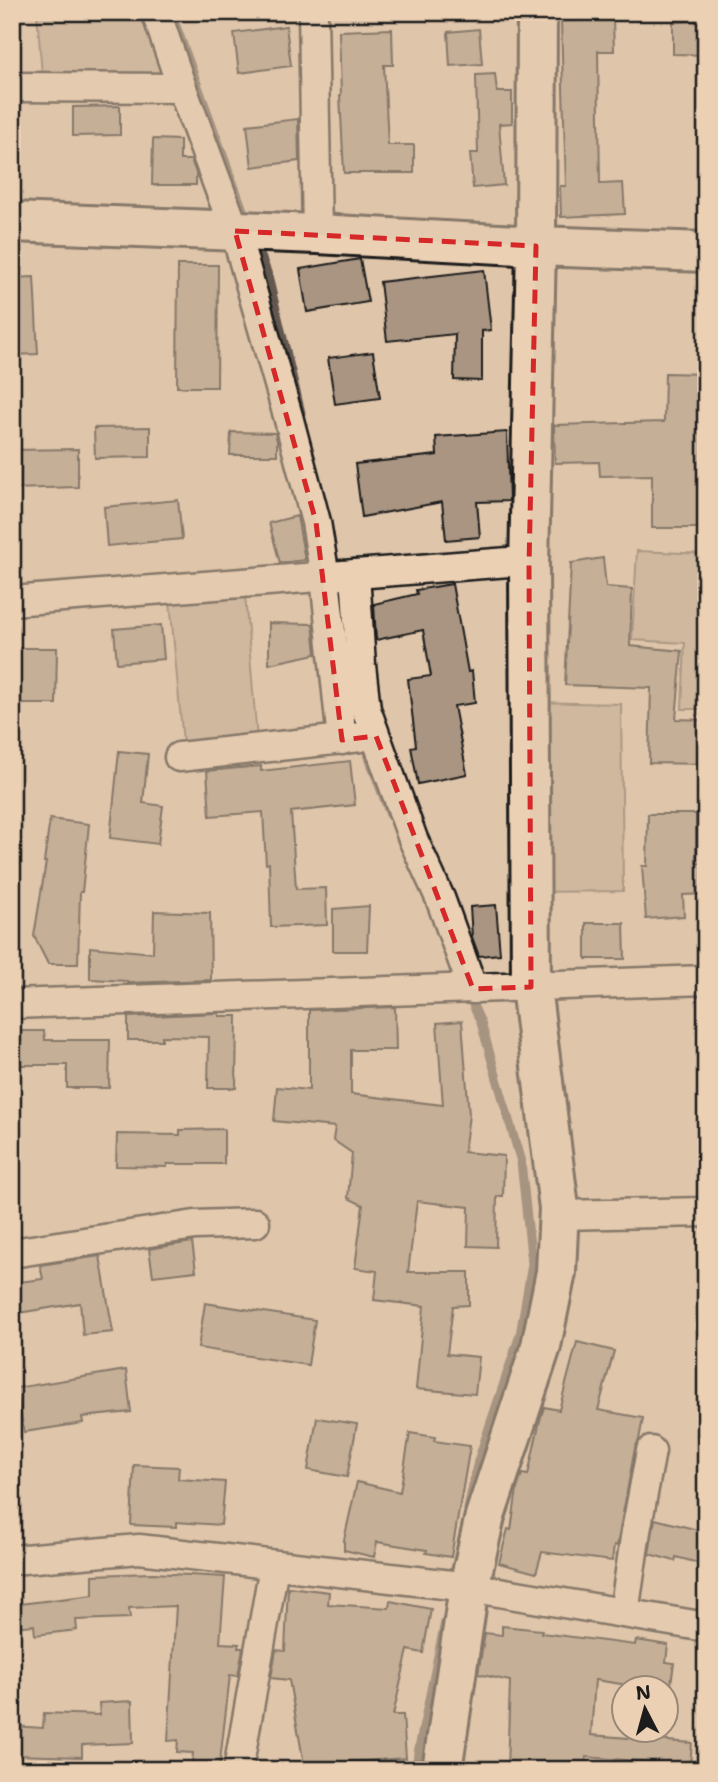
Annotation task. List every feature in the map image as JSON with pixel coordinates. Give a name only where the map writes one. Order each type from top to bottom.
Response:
[{"type":"street","points":[[156,12],[235,231],[316,522],[325,577],[342,740]]},
{"type":"street","points":[[313,12],[317,234]]},
{"type":"street","points":[[442,1770],[469,1587],[485,1516],[541,1346],[556,1272],[559,1209],[531,987],[529,565],[536,246],[537,12]]},
{"type":"street","points":[[12,87],[182,88]]},
{"type":"street","points":[[12,222],[706,252]]},
{"type":"street","points":[[12,601],[509,562],[529,565]]},
{"type":"street","points":[[355,575],[366,709],[413,839],[440,898],[473,989]]},
{"type":"street","points":[[179,757],[376,736]]},
{"type":"street","points":[[12,1004],[706,980]]},
{"type":"street","points":[[558,1215],[706,1212]]},
{"type":"street","points":[[12,1253],[195,1225],[255,1223]]},
{"type":"street","points":[[624,1613],[651,1451]]},
{"type":"street","points":[[12,1560],[139,1549],[469,1587],[706,1626]]},
{"type":"street","points":[[238,1770],[274,1566]]},
{"type":"highlighted area","points":[[235,231],[536,246],[529,565],[531,987],[473,989],[376,736],[342,740],[316,522]]},
{"type":"shaded area","points":[[37,12],[149,12],[182,88],[43,87]]},
{"type":"shaded area","points":[[637,551],[706,554],[706,709],[682,709],[685,643],[632,640]]},
{"type":"shaded area","points":[[244,583],[257,739],[183,743],[169,589]]},
{"type":"shaded area","points":[[530,702],[621,704],[623,891],[531,892]]},
{"type":"building","points":[[613,19],[614,51],[598,51],[600,184],[623,183],[625,214],[561,217],[560,186],[566,186],[561,21]]},
{"type":"building","points":[[706,21],[706,55],[673,54],[673,22]]},
{"type":"building","points":[[286,26],[291,66],[239,73],[234,33]]},
{"type":"building","points":[[392,29],[393,65],[384,65],[388,145],[414,145],[414,173],[344,173],[339,31]]},
{"type":"building","points":[[479,29],[482,64],[450,66],[448,32]]},
{"type":"building","points":[[495,74],[497,92],[512,92],[512,123],[499,124],[504,185],[473,188],[470,153],[478,153],[476,75]]},
{"type":"building","points":[[120,106],[120,135],[73,136],[73,107]]},
{"type":"building","points":[[298,119],[299,161],[252,167],[247,125]]},
{"type":"building","points":[[153,139],[180,140],[180,160],[191,160],[196,173],[196,185],[152,185]]},
{"type":"building","points":[[360,259],[368,302],[307,312],[300,269]]},
{"type":"building","points":[[178,265],[218,265],[217,387],[177,387]]},
{"type":"building","points":[[484,270],[491,330],[482,331],[482,381],[454,380],[455,334],[387,341],[380,282]]},
{"type":"building","points":[[34,277],[38,354],[12,355],[12,278]]},
{"type":"building","points":[[373,352],[380,398],[335,404],[328,358]]},
{"type":"building","points":[[665,373],[706,374],[706,528],[652,528],[652,475],[600,476],[599,462],[555,463],[554,425],[664,422]]},
{"type":"building","points":[[150,427],[150,457],[95,458],[94,428]]},
{"type":"building","points":[[231,432],[275,433],[277,455],[230,455]]},
{"type":"building","points":[[507,432],[509,501],[477,502],[480,537],[446,540],[442,502],[362,517],[355,464],[437,455],[436,437]]},
{"type":"building","points":[[78,449],[78,487],[12,489],[12,450]]},
{"type":"building","points":[[178,500],[182,539],[107,546],[104,507]]},
{"type":"building","points":[[297,516],[305,560],[280,563],[269,523]]},
{"type":"building","points":[[603,558],[606,587],[632,589],[630,646],[682,651],[676,719],[706,720],[706,764],[649,763],[651,688],[565,685],[571,563]]},
{"type":"building","points":[[452,584],[468,672],[472,671],[475,703],[454,706],[467,774],[418,784],[411,747],[416,746],[408,679],[431,676],[423,630],[376,640],[374,604],[417,594],[416,590]]},
{"type":"building","points":[[269,623],[313,624],[316,654],[269,664]]},
{"type":"building","points":[[161,625],[164,659],[117,663],[114,629]]},
{"type":"building","points":[[14,648],[57,648],[56,704],[13,704]]},
{"type":"building","points":[[119,751],[148,754],[143,803],[163,806],[158,844],[110,838]]},
{"type":"building","points":[[350,761],[355,805],[291,812],[296,889],[326,888],[327,925],[271,927],[269,863],[266,864],[263,812],[210,816],[207,771],[261,766],[261,771]]},
{"type":"building","points":[[648,814],[696,814],[696,863],[706,863],[706,894],[683,895],[684,916],[646,919],[642,866],[647,866]]},
{"type":"building","points":[[50,819],[89,824],[80,892],[78,964],[48,964],[34,936]]},
{"type":"building","points":[[496,905],[500,954],[479,956],[472,937],[470,907]]},
{"type":"building","points":[[369,906],[367,951],[333,951],[333,909]]},
{"type":"building","points":[[154,911],[210,913],[211,980],[127,983],[90,979],[90,947],[153,953]]},
{"type":"building","points":[[586,923],[624,923],[625,959],[586,959]]},
{"type":"building","points":[[395,1007],[396,1050],[351,1050],[351,1094],[443,1105],[437,1023],[462,1021],[469,1115],[464,1152],[504,1156],[503,1196],[497,1196],[496,1247],[468,1246],[469,1207],[417,1201],[408,1272],[469,1272],[469,1305],[453,1306],[447,1354],[479,1357],[475,1394],[416,1389],[424,1306],[374,1300],[377,1271],[355,1268],[363,1205],[348,1198],[352,1153],[333,1140],[335,1127],[274,1121],[277,1087],[309,1090],[309,1010]]},
{"type":"building","points":[[219,1013],[219,1016],[237,1016],[236,1088],[208,1088],[209,1037],[162,1036],[162,1040],[128,1040],[128,1017]]},
{"type":"building","points":[[12,1031],[44,1031],[45,1040],[110,1040],[109,1088],[67,1088],[67,1065],[12,1065]]},
{"type":"building","points":[[224,1129],[224,1164],[116,1166],[117,1134],[180,1135],[180,1130]]},
{"type":"building","points":[[192,1242],[196,1271],[153,1276],[149,1249]]},
{"type":"building","points":[[100,1256],[113,1332],[83,1335],[80,1303],[12,1314],[12,1283],[43,1279],[40,1265]]},
{"type":"building","points":[[205,1303],[315,1320],[308,1365],[198,1348]]},
{"type":"building","points":[[577,1342],[614,1351],[598,1410],[643,1418],[612,1561],[542,1552],[536,1573],[499,1563],[508,1529],[511,1530],[517,1489],[522,1474],[528,1475],[544,1407],[559,1410]]},
{"type":"building","points":[[126,1370],[131,1412],[82,1417],[83,1423],[24,1432],[16,1388]]},
{"type":"building","points":[[317,1418],[357,1424],[347,1477],[308,1470]]},
{"type":"building","points":[[410,1433],[435,1437],[434,1441],[470,1446],[451,1557],[377,1542],[374,1557],[344,1550],[357,1482],[400,1492]]},
{"type":"building","points":[[134,1465],[179,1467],[178,1479],[225,1482],[221,1525],[176,1522],[176,1527],[131,1525]]},
{"type":"building","points":[[655,1519],[706,1532],[706,1565],[676,1557],[675,1561],[649,1554]]},
{"type":"building","points":[[153,1573],[225,1577],[220,1643],[239,1644],[238,1648],[243,1648],[238,1676],[230,1675],[219,1770],[191,1770],[193,1753],[177,1752],[178,1740],[168,1741],[176,1606],[129,1608],[130,1618],[76,1620],[77,1630],[35,1635],[34,1625],[12,1627],[12,1605],[93,1595],[93,1575]]},
{"type":"building","points":[[288,1587],[329,1592],[328,1604],[389,1608],[390,1601],[431,1609],[423,1653],[408,1650],[393,1715],[403,1715],[406,1758],[339,1763],[340,1770],[305,1770],[289,1680],[271,1678],[276,1650],[285,1651]]},
{"type":"building","points":[[502,1626],[635,1645],[636,1640],[668,1645],[666,1662],[674,1663],[672,1674],[610,1674],[610,1682],[595,1680],[591,1735],[610,1737],[610,1744],[692,1743],[690,1765],[586,1757],[586,1770],[507,1770],[510,1681],[478,1674],[485,1633],[502,1635]]},
{"type":"building","points":[[132,1701],[133,1743],[82,1745],[82,1757],[12,1755],[12,1726],[43,1728],[44,1713],[100,1715],[99,1703]]},
{"type":"waterway","points":[[171,12],[247,221]]},
{"type":"waterway","points":[[255,241],[267,272],[301,413]]},
{"type":"waterway","points":[[368,755],[390,815]]},
{"type":"waterway","points":[[468,994],[481,1023],[521,1162],[532,1264],[520,1335],[478,1461],[468,1509]]},
{"type":"waterway","points":[[416,1770],[445,1622]]}]
